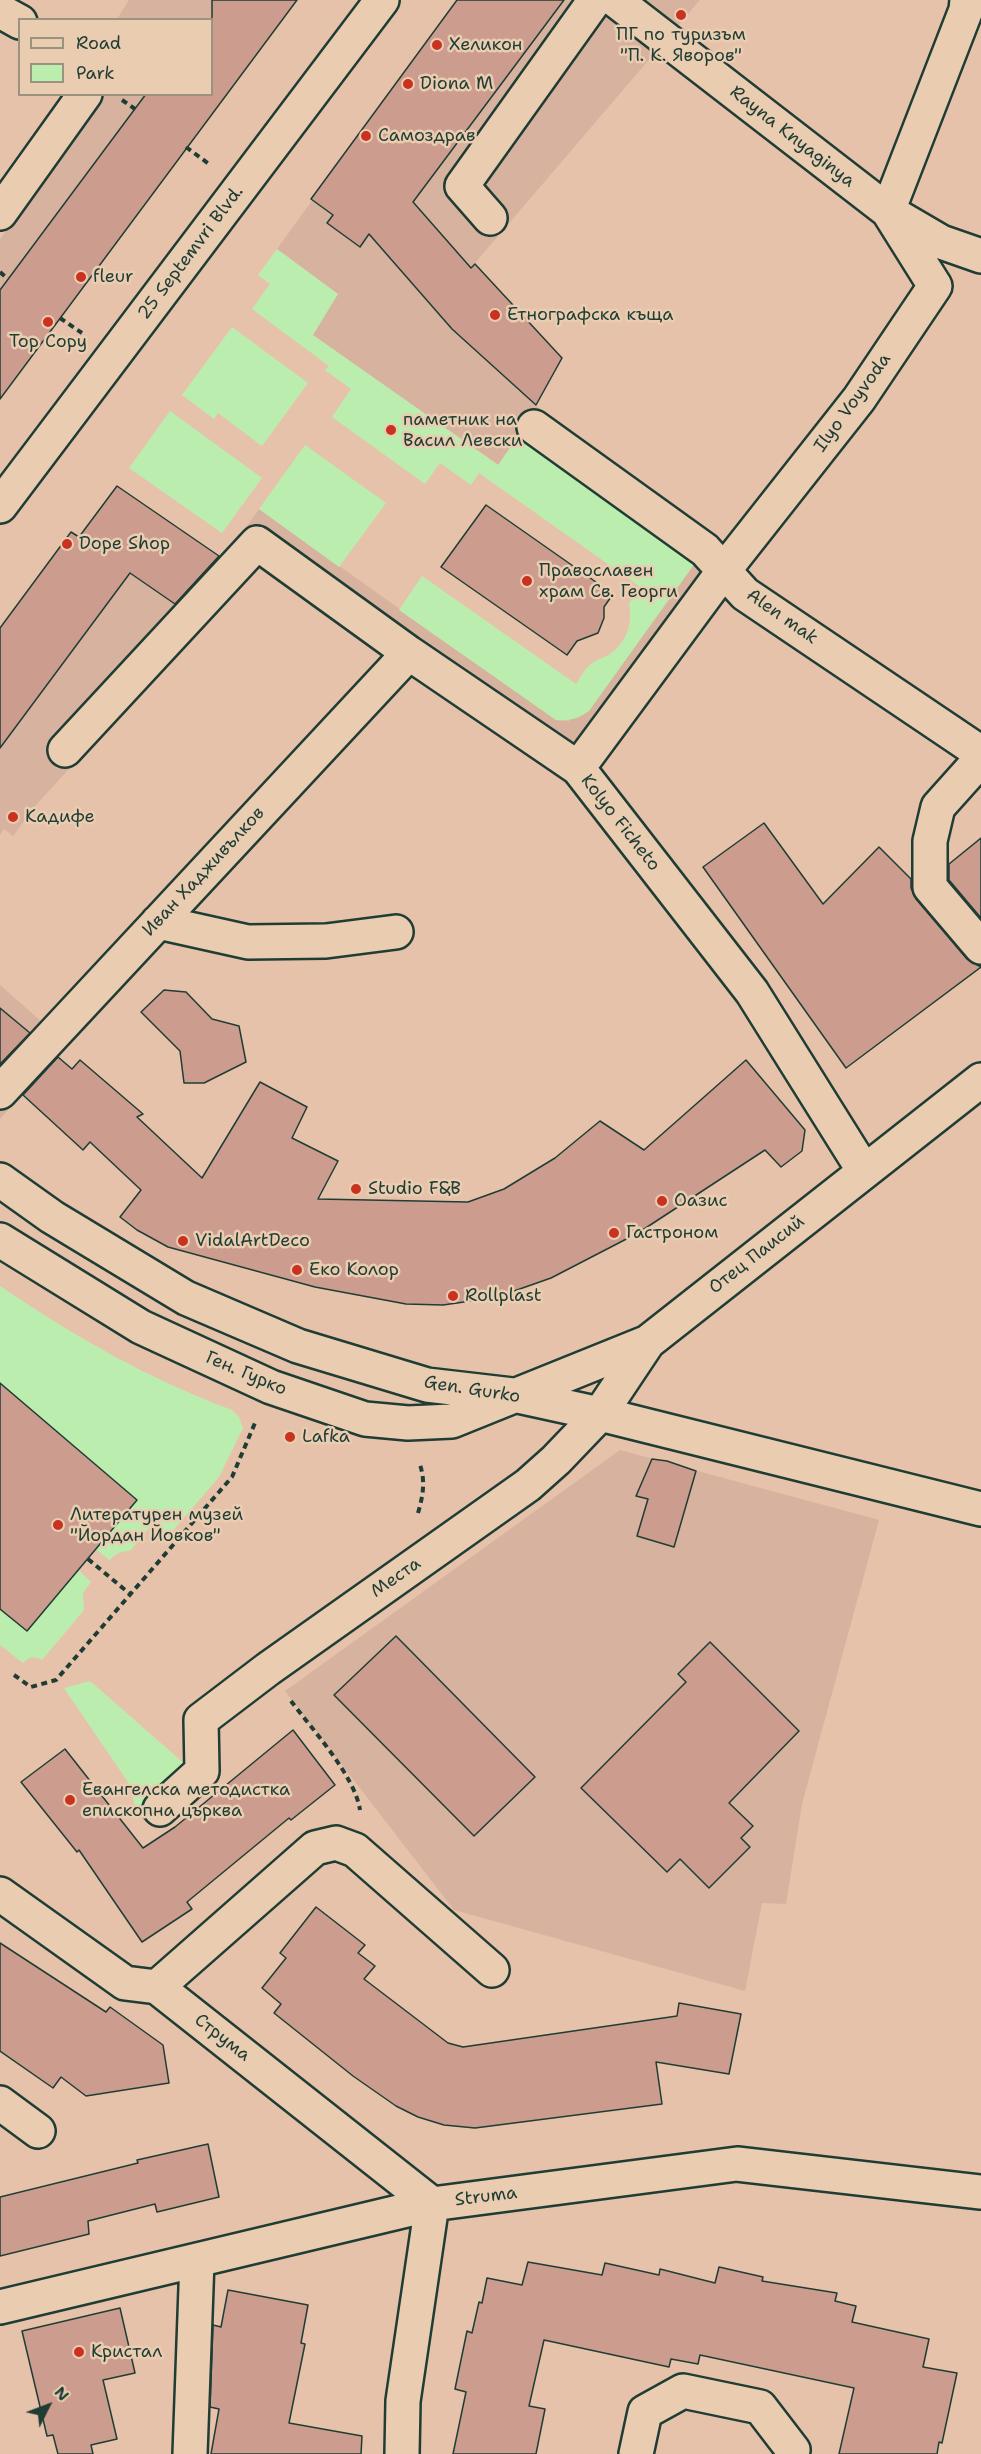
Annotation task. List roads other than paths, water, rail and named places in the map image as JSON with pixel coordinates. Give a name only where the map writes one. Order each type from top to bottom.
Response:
[{"type":"street","name":"25 Septemvri Blvd.","points":[[0,506],[382,0]]},
{"type":"street","points":[[490,218],[462,186],[595,0]]},
{"type":"street","name":"Rayna Knyaginya","points":[[615,0],[888,211],[941,242],[981,256]]},
{"type":"street","points":[[888,211],[968,0]]},
{"type":"street","points":[[0,10],[18,21]]},
{"type":"street","points":[[0,213],[84,96]]},
{"type":"street","name":"Ilyo Voyvoda","points":[[578,768],[725,569],[859,399],[934,286],[888,211]]},
{"type":"street","name":"Alen mak","points":[[534,427],[705,550],[725,569],[745,594],[981,753]]},
{"type":"street","name":"Kolyo Ficheto","points":[[65,750],[257,543],[409,653],[578,768],[752,992],[864,1171]]},
{"type":"street","name":"Иван Хадживълков","points":[[0,1092],[409,653]]},
{"type":"street","points":[[981,763],[972,769],[938,807],[930,841],[930,887],[981,947]]},
{"type":"street","points":[[158,922],[248,942],[326,941],[396,932]]},
{"type":"street","name":"Отец Паисий","points":[[513,1395],[648,1342],[981,1080]]},
{"type":"street","name":"Gen. Gurko","points":[[0,1180],[52,1217],[186,1298],[298,1346],[427,1385],[513,1395],[600,1414],[981,1509]]},
{"type":"street","name":"Ген. Гурко","points":[[0,1240],[141,1327],[271,1388],[365,1419],[398,1422],[452,1421],[513,1395]]},
{"type":"street","name":"Места","points":[[160,1809],[202,1771],[201,1720],[268,1669],[528,1485],[556,1460],[600,1414],[648,1342]]},
{"type":"street","points":[[0,1894],[125,1983],[157,1987],[315,1848],[336,1843],[355,1850],[492,1970]]},
{"type":"street","name":"Струма","points":[[157,1987],[432,2204]]},
{"type":"street","points":[[0,2103],[38,2131]]},
{"type":"street","name":"Struma","points":[[0,2307],[432,2204],[737,2164],[981,2192]]},
{"type":"street","points":[[402,2454],[403,2401],[432,2204]]},
{"type":"street","points":[[190,2454],[197,2260]]},
{"type":"street","points":[[636,2454],[645,2412],[683,2391],[760,2407],[793,2450],[792,2454]]},
{"type":"place","name":"ПГ по туризъм \"П. К. Яворов\"","points":[[681,15]]},
{"type":"place","name":"Хеликон","points":[[437,45]]},
{"type":"place","name":"Diona M","points":[[408,84]]},
{"type":"place","name":"Самоздрав","points":[[366,136]]},
{"type":"place","name":"fleur","points":[[81,277]]},
{"type":"place","name":"Етнографска къща","points":[[495,315]]},
{"type":"place","name":"Top Copy","points":[[48,322]]},
{"type":"place","name":"паметник на Васил Левски","points":[[391,430]]},
{"type":"place","name":"Dope Shop","points":[[67,544]]},
{"type":"place","name":"Православен храм Св. Георги","points":[[527,581]]},
{"type":"place","name":"Кадифе","points":[[13,817]]},
{"type":"place","name":"Studio F&B","points":[[356,1189]]},
{"type":"place","name":"Оазис","points":[[662,1201]]},
{"type":"place","name":"Гастроном","points":[[614,1233]]},
{"type":"place","name":"VidalArtDeco","points":[[183,1241]]},
{"type":"place","name":"Eко Колор","points":[[297,1270]]},
{"type":"place","name":"Rollplast","points":[[453,1296]]},
{"type":"place","name":"Lafka","points":[[290,1437]]},
{"type":"place","name":"Литературен музей \"Йордан Йовков\"","points":[[58,1525]]},
{"type":"place","name":"Евангелска методистка епископна църква","points":[[70,1800]]},
{"type":"place","name":"Кристал","points":[[79,2352]]}]
